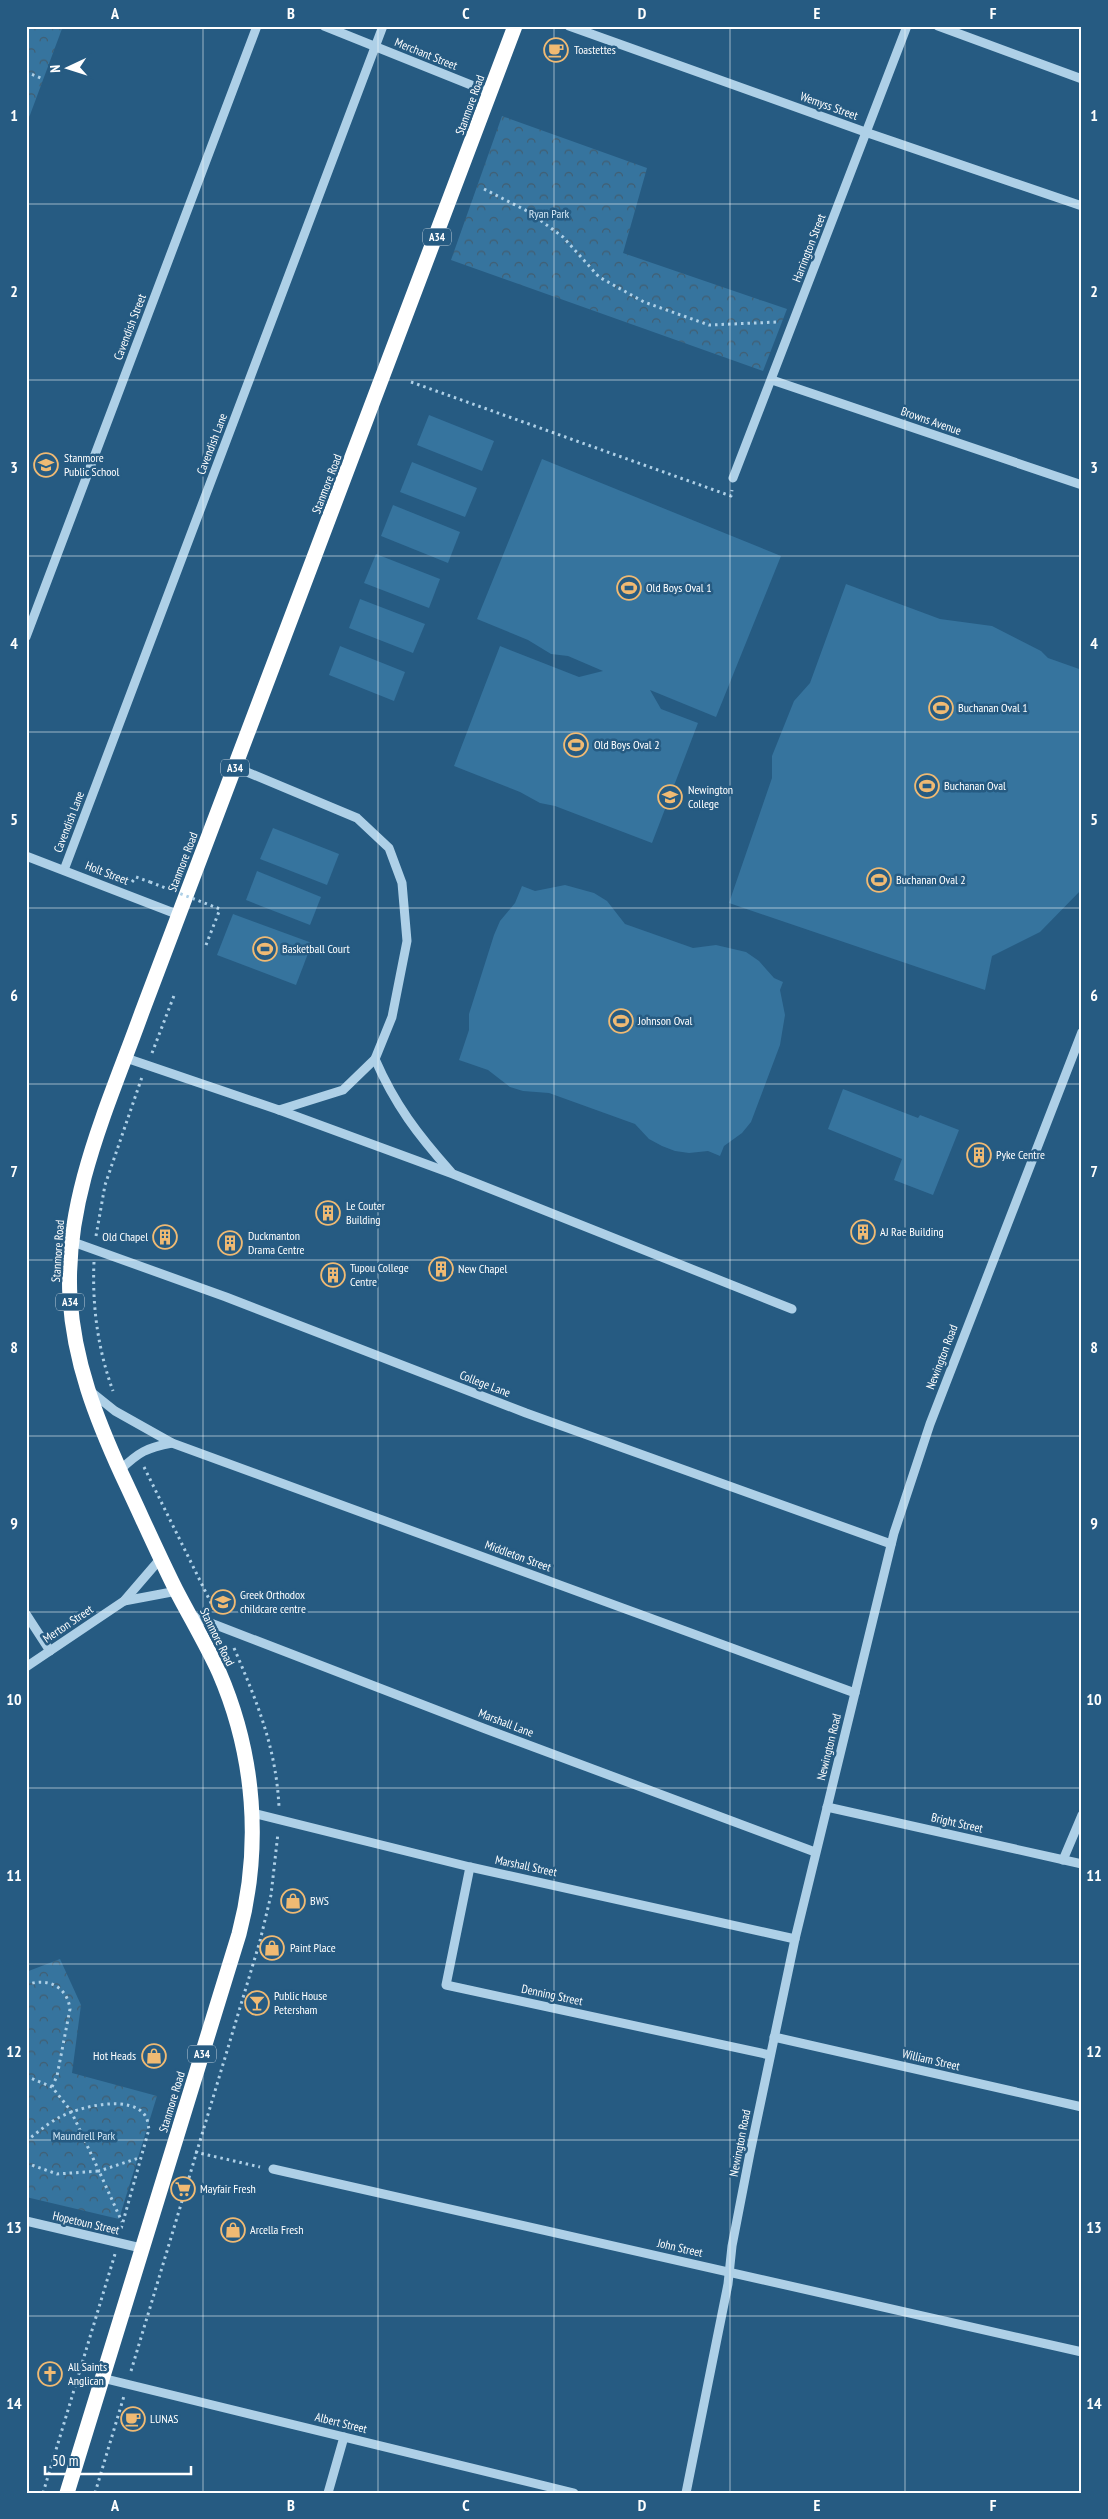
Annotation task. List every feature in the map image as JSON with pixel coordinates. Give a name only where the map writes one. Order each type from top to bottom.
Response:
[{"type":"highway","name":"Stanmore Road","points":[[67,2493],[247,1904],[252,1871],[253,1813],[245,1755],[233,1709],[218,1671],[177,1591],[120,1470],[93,1411],[86,1388],[79,1361],[70,1297],[72,1242],[82,1184],[179,915],[515,26]]},
{"type":"street","name":"Cavendish Street","points":[[26,637],[257,26]]},
{"type":"street","name":"Merchant Street","points":[[324,26],[491,92]]},
{"type":"street","name":"Cavendish Lane","points":[[64,870],[383,26]]},
{"type":"street","name":"Wemyss Street","points":[[569,26],[868,133],[1082,206]]},
{"type":"street","name":"Harrington Street","points":[[733,478],[868,133],[907,26]]},
{"type":"street","points":[[938,26],[1082,79]]},
{"type":"street","name":"Browns Avenue","points":[[772,380],[1082,485]]},
{"type":"street","points":[[235,766],[357,818],[389,848],[402,883],[406,941],[392,1017],[375,1059],[344,1090],[279,1110]]},
{"type":"street","name":"Holt Street","points":[[26,856],[179,915]]},
{"type":"street","name":"Newington Road","points":[[686,2493],[750,2153],[795,1938],[891,1544],[930,1424],[1082,1032]]},
{"type":"street","points":[[126,1058],[279,1110],[453,1174],[792,1309]]},
{"type":"street","points":[[375,1059],[389,1092],[419,1136],[453,1174]]},
{"type":"street","name":"College Lane","points":[[72,1242],[95,1249],[526,1413],[891,1544]]},
{"type":"street","name":"Middleton Street","points":[[86,1388],[123,1416],[172,1443],[855,1693]]},
{"type":"street","points":[[120,1470],[138,1453],[147,1448],[172,1443]]},
{"type":"street","name":"Merton Street","points":[[26,1667],[124,1601],[161,1558]]},
{"type":"street","name":"Merton Street","points":[[124,1601],[177,1591]]},
{"type":"street","points":[[26,1614],[50,1651]]},
{"type":"street","name":"Marshall Lane","points":[[190,1614],[483,1728],[815,1852]]},
{"type":"street","name":"Bright Street","points":[[827,1807],[1082,1864]]},
{"type":"street","name":"Marshall Street","points":[[253,1813],[470,1867],[795,1938]]},
{"type":"street","points":[[1063,1860],[1082,1815]]},
{"type":"street","name":"Denning Street","points":[[470,1867],[446,1985],[770,2055]]},
{"type":"street","name":"William Street","points":[[774,2037],[1082,2107]]},
{"type":"street","name":"John Street","points":[[273,2170],[1082,2352]]},
{"type":"street","name":"Hopetoun Street","points":[[26,2221],[141,2248]]},
{"type":"street","name":"Albert Street","points":[[102,2378],[344,2437],[549,2490],[574,2493]]},
{"type":"street","points":[[328,2493],[344,2437]]},
{"type":"path","points":[[26,72],[43,79]]},
{"type":"path","points":[[484,189],[529,212],[563,237],[600,277],[644,302],[709,325],[794,322]]},
{"type":"path","points":[[411,382],[731,496]]},
{"type":"path","points":[[134,882],[136,877],[220,909],[206,945]]},
{"type":"path","points":[[123,1416],[108,1376],[100,1344],[93,1281],[95,1249],[105,1185],[147,1064],[175,993]]},
{"type":"path","points":[[95,2493],[195,2152],[260,1941],[271,1895],[279,1819],[278,1784],[264,1718],[224,1628],[138,1453]]},
{"type":"path","points":[[26,1985],[38,1980],[56,1986],[69,1998],[70,2009],[57,2076],[52,2087]]},
{"type":"path","points":[[26,2076],[52,2087],[71,2111],[122,2223]]},
{"type":"path","points":[[26,2141],[57,2118],[71,2111],[102,2104],[127,2106],[140,2111],[146,2118],[149,2129],[122,2223],[119,2243],[43,2493]]},
{"type":"path","points":[[195,2152],[273,2170]]},
{"type":"path","points":[[26,2163],[57,2174],[99,2171],[140,2158]]},
{"type":"green space","points":[[26,26],[63,26],[27,123],[26,123]]},
{"type":"green space","name":"Ryan Park","points":[[502,116],[647,168],[623,253],[787,309],[763,371],[451,260]]},
{"type":"green space","points":[[429,415],[494,441],[482,471],[417,445]]},
{"type":"green space","name":"Old Boys Oval 1","points":[[542,459],[781,556],[716,717],[650,690],[661,709],[698,723],[652,843],[555,806],[540,803],[520,792],[454,766],[500,646],[579,677],[603,671],[568,656],[551,654],[528,640],[477,619]]},
{"type":"green space","points":[[412,462],[477,488],[465,517],[400,492]]},
{"type":"green space","points":[[393,505],[460,532],[448,563],[381,536]]},
{"type":"green space","points":[[376,554],[440,579],[429,608],[364,583]]},
{"type":"green space","name":"Buchanan Oval","points":[[846,584],[940,619],[992,626],[1041,651],[1048,658],[1082,670],[1082,889],[1040,932],[992,956],[985,990],[729,903],[772,778],[772,756],[794,701],[810,683]]},
{"type":"green space","points":[[360,599],[425,624],[413,653],[349,628]]},
{"type":"green space","points":[[340,646],[405,672],[394,701],[329,675]]},
{"type":"green space","points":[[273,828],[339,854],[327,885],[260,859]]},
{"type":"green space","points":[[257,871],[321,897],[310,925],[246,900]]},
{"type":"green space","name":"Johnson Oval","points":[[565,885],[594,893],[607,901],[625,924],[693,948],[716,945],[746,952],[759,961],[774,978],[783,982],[780,990],[785,1015],[780,1045],[751,1122],[742,1133],[724,1146],[720,1156],[708,1151],[689,1153],[675,1151],[649,1139],[635,1124],[549,1093],[523,1091],[510,1087],[488,1070],[459,1060],[469,1030],[469,1014],[500,921],[515,903],[522,886],[535,891]]},
{"type":"green space","name":"Basketball Court","points":[[233,914],[312,943],[296,985],[217,955]]},
{"type":"green space","points":[[843,1089],[918,1118],[920,1115],[959,1130],[933,1195],[894,1180],[902,1159],[828,1129]]},
{"type":"green space","name":"Maundrell Park","points":[[60,1959],[81,2005],[72,2073],[157,2096],[119,2219],[26,2197],[26,1972]]},
{"type":"place","name":"Toastettes","points":[[556,50]]},
{"type":"place","name":"Stanmore Public School","points":[[46,465]]},
{"type":"place","name":"Old Boys Oval 1","points":[[629,588]]},
{"type":"place","name":"Buchanan Oval 1","points":[[941,708]]},
{"type":"place","name":"Old Boys Oval 2","points":[[576,745]]},
{"type":"place","name":"Buchanan Oval","points":[[927,786]]},
{"type":"place","name":"Newington College","points":[[670,797]]},
{"type":"place","name":"Buchanan Oval 2","points":[[879,880]]},
{"type":"place","name":"Basketball Court","points":[[265,949]]},
{"type":"place","name":"Johnson Oval","points":[[621,1021]]},
{"type":"place","name":"Pyke Centre","points":[[979,1155]]},
{"type":"place","name":"Le Couter Building","points":[[328,1213]]},
{"type":"place","name":"AJ Rae Building","points":[[863,1232]]},
{"type":"place","name":"Old Chapel","points":[[165,1237]]},
{"type":"place","name":"Duckmanton Drama Centre","points":[[230,1243]]},
{"type":"place","name":"New Chapel","points":[[441,1269]]},
{"type":"place","name":"Tupou College Centre","points":[[333,1275]]},
{"type":"place","name":"Greek Orthodox childcare centre","points":[[223,1602]]},
{"type":"place","name":"BWS","points":[[293,1901]]},
{"type":"place","name":"Paint Place","points":[[272,1948]]},
{"type":"place","name":"Public House Petersham","points":[[257,2003]]},
{"type":"place","name":"Hot Heads","points":[[154,2056]]},
{"type":"place","name":"Mayfair Fresh","points":[[183,2189]]},
{"type":"place","name":"Arcella Fresh","points":[[233,2230]]},
{"type":"place","name":"All Saints Anglican","points":[[50,2374]]},
{"type":"place","name":"LUNAS","points":[[133,2419]]}]
